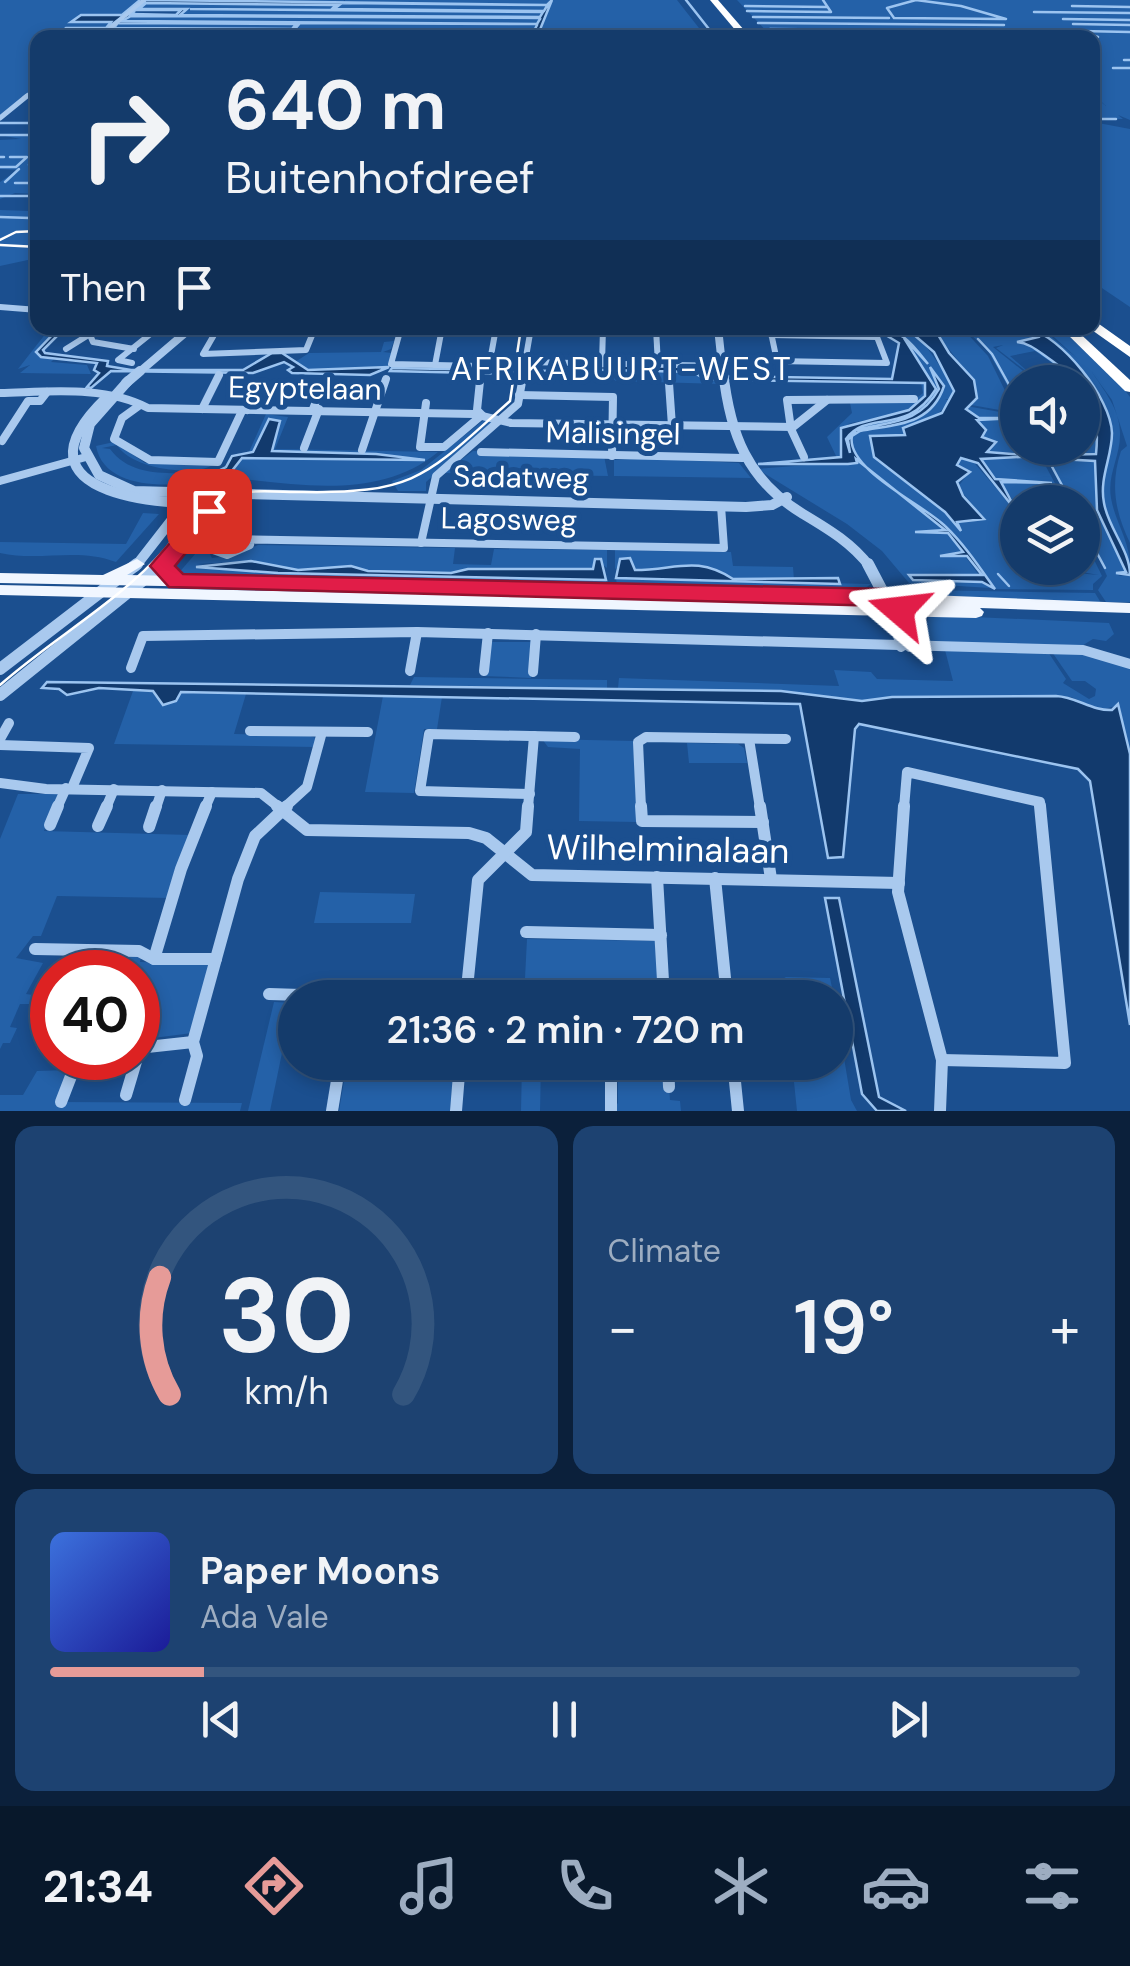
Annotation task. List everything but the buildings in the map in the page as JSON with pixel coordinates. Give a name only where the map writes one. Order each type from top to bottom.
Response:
[{"type":"highway","points":[[705,0],[730,30]]},
{"type":"highway","points":[[714,0],[740,30]]},
{"type":"highway","points":[[1100,325],[1130,344]]},
{"type":"highway","points":[[1100,327],[1130,354]]},
{"type":"highway","points":[[1074,335],[1130,388]]},
{"type":"highway","points":[[1088,335],[1130,370]]},
{"type":"main road","points":[[115,587],[137,564]]},
{"type":"main road","points":[[162,566],[178,582]]},
{"type":"main road","points":[[0,578],[115,587],[893,604]]},
{"type":"main road","points":[[0,590],[82,600],[144,581],[1115,612]]},
{"type":"street","points":[[107,30],[144,0]]},
{"type":"street","points":[[0,118],[30,94]]},
{"type":"street","points":[[1,310],[30,310]]},
{"type":"street","points":[[66,349],[90,335],[134,349]]},
{"type":"street","points":[[132,363],[118,360],[150,335]]},
{"type":"street","points":[[183,335],[74,430],[72,461],[103,491],[124,499],[193,505],[216,500]]},
{"type":"street","points":[[214,335],[203,354],[306,350],[312,335]]},
{"type":"street","points":[[400,335],[391,364],[479,366],[506,361]]},
{"type":"street","points":[[435,365],[441,335]]},
{"type":"street","points":[[490,361],[495,335]]},
{"type":"street","points":[[421,542],[438,474],[518,404],[530,335]]},
{"type":"street","points":[[602,335],[602,364]]},
{"type":"street","points":[[656,335],[658,365]]},
{"type":"street","points":[[719,335],[743,458],[783,498],[869,551],[886,574],[905,647]]},
{"type":"street","points":[[772,335],[777,361]]},
{"type":"street","points":[[523,369],[602,364],[725,371],[777,361],[887,363],[877,337],[842,335]]},
{"type":"street","points":[[202,409],[219,376]]},
{"type":"street","points":[[362,450],[386,379]]},
{"type":"street","points":[[426,403],[420,447],[444,447],[482,414],[478,410],[480,381]]},
{"type":"street","points":[[669,383],[672,426]]},
{"type":"street","points":[[140,405],[122,418],[114,439],[143,458],[218,462],[260,388]]},
{"type":"street","points":[[304,448],[321,389]]},
{"type":"street","points":[[2,441],[4,427],[28,401],[40,401],[47,392]]},
{"type":"street","name":"Egyptelaan","points":[[0,393],[132,398],[140,405],[202,409],[482,414],[500,420],[612,425],[794,426]]},
{"type":"street","points":[[519,395],[613,396],[612,456]]},
{"type":"street","points":[[0,481],[86,457],[86,431],[110,398]]},
{"type":"street","points":[[804,458],[787,400],[914,399]]},
{"type":"street","points":[[794,426],[828,400]]},
{"type":"street","name":"Malisingel","points":[[481,452],[743,458]]},
{"type":"street","name":"Sadatweg","points":[[86,457],[99,475],[119,486],[193,505],[278,497],[764,506],[783,498]]},
{"type":"street","points":[[137,564],[193,505]]},
{"type":"street","points":[[144,581],[162,566],[193,505]]},
{"type":"street","name":"Lagosweg","points":[[251,540],[724,548],[721,506]]},
{"type":"street","points":[[0,695],[115,587]]},
{"type":"street","points":[[0,670],[82,600]]},
{"type":"street","points":[[410,671],[417,632]]},
{"type":"street","points":[[484,671],[488,633]]},
{"type":"street","points":[[533,672],[536,634]]},
{"type":"street","points":[[131,668],[143,636],[536,634],[1083,650],[1127,662],[1130,650]]},
{"type":"street","points":[[8,723],[0,742],[88,748],[50,826]]},
{"type":"street","points":[[250,731],[368,732]]},
{"type":"street","points":[[186,1100],[197,1056],[194,1042],[255,836],[308,788],[322,732]]},
{"type":"street","points":[[530,794],[420,791],[429,734],[575,737]]},
{"type":"street","points":[[468,980],[478,880],[526,832],[534,736]]},
{"type":"street","points":[[763,822],[642,820],[638,742],[646,737],[786,739]]},
{"type":"street","points":[[749,739],[771,879]]},
{"type":"street","points":[[940,1111],[942,1060],[898,882],[907,772],[1040,802],[1065,1063],[942,1060]]},
{"type":"street","name":"Wilhelminalaan","points":[[0,783],[262,793],[307,830],[468,833],[486,838],[532,875],[898,882]]},
{"type":"street","points":[[98,826],[114,789]]},
{"type":"street","points":[[149,827],[162,790]]},
{"type":"street","points":[[157,950],[181,869],[212,792]]},
{"type":"street","points":[[657,877],[663,980]]},
{"type":"street","points":[[715,878],[725,980]]},
{"type":"street","points":[[526,932],[660,935]]},
{"type":"street","points":[[35,949],[74,950]]},
{"type":"street","points":[[160,959],[216,959]]},
{"type":"street","points":[[268,994],[278,994]]},
{"type":"street","points":[[160,1048],[194,1042]]},
{"type":"street","points":[[61,1102],[70,1080]]},
{"type":"street","points":[[126,1096],[130,1080]]},
{"type":"street","points":[[332,1111],[337,1080]]},
{"type":"street","points":[[456,1111],[459,1080]]},
{"type":"street","points":[[610,1111],[611,1080]]},
{"type":"street","points":[[669,1080],[669,1086]]},
{"type":"street","points":[[735,1080],[738,1111]]},
{"type":"shaded area","points":[[0,0],[140,0],[103,30],[30,30],[30,91],[0,116]]},
{"type":"shaded area","points":[[140,0],[125,16],[135,11],[131,14],[176,15],[181,10],[135,10],[146,0],[547,5],[552,0],[540,30],[534,30],[536,24],[300,23],[295,29],[414,30],[110,30],[117,24],[114,28],[292,29],[296,24],[119,23],[123,16],[105,30],[64,30],[106,28],[111,22],[71,22],[81,15],[122,15]],"holes":[[[146,3],[336,5],[331,10],[190,9],[543,12],[540,17],[180,15],[187,9],[139,9]],[[342,3],[546,5],[547,6],[544,11],[334,9]],[[131,16],[538,18],[540,19],[537,24],[122,21]]]},
{"type":"shaded area","points":[[147,0],[344,0],[343,4],[345,0],[550,0],[539,22],[552,0],[677,0],[701,30],[112,30],[133,12],[177,16],[183,10],[137,8]]},
{"type":"shaded area","points":[[737,0],[1130,0],[1130,120],[1118,115],[1123,119],[1100,119],[1100,101],[1106,106],[1100,100],[1100,30],[765,30]]},
{"type":"shaded area","points":[[1100,123],[1130,129],[1130,307],[1100,287]]},
{"type":"shaded area","points":[[0,135],[30,135],[30,194],[15,193],[0,199],[0,182],[18,170],[0,169],[0,140],[21,139]]},
{"type":"shaded area","points":[[0,210],[29,211],[30,260],[0,266]]},
{"type":"shaded area","points":[[45,335],[53,335],[36,353],[56,357],[51,362],[87,365],[91,374],[20,373],[30,365],[18,369]]},
{"type":"shaded area","points":[[52,335],[58,335],[43,350],[45,353],[108,361],[107,366],[131,370],[243,370],[272,353],[282,353],[308,370],[389,367],[370,375],[292,373],[288,370],[293,367],[284,362],[253,373],[111,371],[91,388],[87,387],[99,373],[94,370],[97,363],[41,357],[36,352]]},
{"type":"shaded area","points":[[886,335],[900,335],[905,338],[917,350],[928,364],[904,338],[936,389],[912,413],[855,430],[846,439],[850,453],[848,440],[856,430],[904,419],[923,409],[939,389],[930,367],[944,386],[938,399],[921,416],[852,436],[853,448],[868,469],[856,459],[857,463],[848,464],[758,464],[841,457],[841,428],[909,410],[925,396],[925,383],[722,380],[703,378],[693,372],[569,369],[558,375],[390,371],[555,371],[580,367],[650,366],[689,367],[721,376],[892,379],[899,343]]},
{"type":"shaded area","points":[[896,335],[914,335],[919,339],[950,379],[954,391],[934,418],[904,428],[906,435],[877,461],[945,512],[959,529],[956,521],[984,519],[958,487],[969,472],[957,465],[957,459],[969,457],[1000,493],[1000,585],[1093,585],[1093,590],[995,589],[944,525],[935,520],[946,531],[915,532],[948,533],[981,578],[910,577],[982,582],[991,588],[909,583],[882,551],[847,524],[757,469],[846,462],[850,454],[846,439],[855,429],[924,409],[936,390]]},
{"type":"shaded area","points":[[914,335],[938,335],[974,380],[977,398],[966,409],[979,418],[1000,418],[977,420],[986,430],[982,437],[996,442],[987,452],[1000,453],[1000,458],[981,459],[995,479],[1052,483],[1001,482],[1000,491],[978,463],[961,458],[957,465],[970,472],[957,482],[963,496],[984,519],[957,522],[961,531],[945,512],[874,457],[870,436],[905,435],[903,428],[942,413],[954,391],[934,352]]},
{"type":"shaded area","points":[[938,335],[968,335],[988,356],[1000,380],[1000,410],[966,404],[977,398],[974,381]]},
{"type":"shaded area","points":[[971,335],[1037,335],[1039,337],[1019,344],[1026,342],[1062,365],[1055,365],[1035,351],[1010,356],[1018,365],[996,348],[1003,345],[993,347],[1016,365],[1000,365],[1000,373],[988,351]]},
{"type":"shaded area","points":[[1042,335],[1049,335],[1078,359],[1052,335],[1068,335],[1107,367],[1130,397],[1130,543],[1115,486],[1121,451],[1127,446],[1112,400],[1100,383],[1100,365],[1075,365]]},
{"type":"shaded area","points":[[1044,335],[1077,365],[1056,365],[1034,348],[1017,342]]},
{"type":"shaded area","points":[[394,341],[391,349],[383,352],[392,353],[389,367],[309,370],[295,362],[309,353],[381,352],[384,342]]},
{"type":"shaded area","points":[[602,370],[694,372],[723,384],[616,381]]},
{"type":"shaded area","points":[[921,383],[928,385],[923,396],[906,410],[848,424],[842,457],[837,458],[827,437],[852,413],[850,403],[911,403],[923,393]]},
{"type":"shaded area","points":[[1100,384],[1120,426],[1110,490],[1130,566],[1111,527],[1102,496],[1110,437]]},
{"type":"shaded area","points":[[1100,398],[1112,433],[1103,485],[1104,503],[1130,575],[1116,573],[1126,572],[1100,516],[1100,485],[1096,485],[1095,465],[1100,465]]},
{"type":"shaded area","points":[[966,406],[1000,412],[1000,452],[987,452],[996,442],[982,437],[985,429]]},
{"type":"shaded area","points":[[266,414],[288,417],[275,449],[438,452],[413,468],[387,479],[359,484],[300,485],[213,476],[231,472],[240,458],[425,460],[376,454],[272,451],[280,421],[267,421],[254,451],[248,454]]},
{"type":"shaded area","points":[[269,419],[280,421],[272,451],[376,454],[425,460],[242,458],[231,472],[214,473],[226,467],[232,456],[253,452]]},
{"type":"shaded area","points":[[485,419],[493,422],[426,482],[426,491],[398,491],[392,481],[421,470]]},
{"type":"shaded area","points":[[114,442],[145,463],[213,465],[191,470],[162,468],[148,465],[135,460],[117,445],[102,448],[142,470],[209,473],[205,480],[191,483],[140,482],[111,471],[102,460],[96,446]]},
{"type":"shaded area","points":[[473,451],[604,456],[608,476],[443,473]]},
{"type":"shaded area","points":[[1000,457],[1000,465],[1045,465],[1056,485],[1001,485],[980,459]]},
{"type":"shaded area","points":[[614,460],[739,463],[751,478],[614,476]]},
{"type":"shaded area","points":[[1051,465],[1095,465],[1096,485],[1062,485]]},
{"type":"shaded area","points":[[898,492],[945,526],[995,589],[982,582],[913,580],[909,575],[982,575],[967,556],[940,556],[963,552],[948,533],[915,532],[945,530]]},
{"type":"shaded area","points":[[143,513],[159,514],[116,562],[87,556],[0,553],[0,542],[126,544]]},
{"type":"shaded area","points":[[1100,516],[1126,572],[1118,576],[1130,575],[1130,602],[1106,602],[1098,590],[1107,576],[1100,561]]},
{"type":"shaded area","points":[[208,539],[215,539],[207,549],[212,558],[235,555],[258,545],[455,548],[453,564],[491,565],[494,549],[607,550],[607,568],[595,559],[594,569],[468,569],[451,573],[368,571],[351,566],[298,570],[251,561],[197,564],[278,573],[606,580],[606,585],[177,575]]},
{"type":"shaded area","points":[[615,550],[731,552],[733,566],[793,567],[794,580],[733,579],[697,565],[635,570],[630,558],[615,569]]},
{"type":"shaded area","points":[[630,558],[635,570],[697,566],[733,579],[838,578],[840,584],[616,578],[620,559]]},
{"type":"shaded area","points":[[595,559],[601,559],[606,580],[278,573],[196,567],[251,561],[298,570],[351,566],[368,571],[451,573],[468,569],[593,569]]},
{"type":"shaded area","points":[[616,578],[874,582],[858,593],[617,586]]},
{"type":"shaded area","points":[[306,587],[605,592],[605,597],[269,592]]},
{"type":"shaded area","points":[[922,590],[1095,593],[1101,603],[928,595]]},
{"type":"shaded area","points":[[929,615],[1109,623],[1114,634],[1106,641],[1093,639],[1080,647],[922,642]]},
{"type":"shaded area","points":[[491,642],[531,642],[531,678],[484,676]]},
{"type":"shaded area","points":[[945,650],[1048,652],[1066,679],[1063,683],[1089,699],[1095,696],[1096,689],[1085,681],[1072,681],[1052,652],[1076,653],[1130,666],[1130,754],[1119,705],[1101,710],[1071,697],[892,697],[862,701],[781,691],[618,688],[619,678],[839,686],[834,670],[871,672],[877,679],[953,681]]},
{"type":"shaded area","points":[[414,677],[607,680],[607,688],[410,685]]},
{"type":"shaded area","points":[[47,682],[781,691],[862,701],[892,697],[1056,696],[1105,710],[1118,704],[1130,754],[1130,1025],[1090,781],[1078,769],[859,724],[855,729],[843,857],[828,858],[800,704],[181,692],[176,701],[163,705],[153,691],[99,688],[67,695],[59,689],[42,688]]},
{"type":"shaded area","points":[[133,691],[154,691],[159,701],[173,703],[181,692],[246,694],[234,734],[310,736],[316,738],[315,747],[114,744]]},
{"type":"shaded area","points":[[383,696],[442,697],[437,729],[424,729],[414,793],[365,792]]},
{"type":"shaded area","points":[[542,739],[634,741],[637,822],[579,821],[580,749],[548,747]]},
{"type":"shaded area","points":[[687,743],[738,744],[744,748],[747,763],[689,763]]},
{"type":"shaded area","points":[[18,794],[59,794],[44,831],[191,835],[171,898],[57,896],[41,936],[33,936],[16,958],[30,961],[30,987],[26,994],[30,995],[30,1002],[20,1004],[10,1027],[17,1028],[10,1043],[3,1043],[0,1049],[0,839]]},
{"type":"shaded area","points":[[320,892],[415,894],[411,923],[314,923]]},
{"type":"shaded area","points":[[825,898],[839,898],[879,1097],[906,1111],[877,1111],[862,1094],[853,1046],[853,980],[840,980]]},
{"type":"shaded area","points":[[527,939],[659,941],[662,980],[525,980]]},
{"type":"shaded area","points":[[160,963],[211,964],[192,1033],[160,1037]]},
{"type":"shaded area","points":[[786,977],[830,980],[781,980]]},
{"type":"shaded area","points":[[274,1002],[278,1002],[278,1072],[270,1111],[248,1111]]},
{"type":"shaded area","points":[[32,1080],[66,1080],[59,1102],[242,1103],[240,1111],[0,1111],[0,1095],[23,1095]]},
{"type":"shaded area","points":[[344,1080],[453,1080],[450,1111],[339,1111]]},
{"type":"shaded area","points":[[522,1080],[541,1080],[540,1111],[521,1111]]},
{"type":"shaded area","points":[[618,1080],[669,1080],[670,1100],[680,1101],[681,1111],[611,1111],[618,1103]]},
{"type":"shaded area","points":[[794,1080],[848,1080],[857,1111],[797,1111]]},
{"type":"waterway","points":[[686,0],[710,30]]},
{"type":"waterway","points":[[747,11],[831,12],[823,0]]},
{"type":"waterway","points":[[916,0],[961,6],[1006,19],[894,18],[887,8],[916,0]]},
{"type":"waterway","points":[[745,6],[827,7]]},
{"type":"waterway","points":[[1072,6],[1130,7]]},
{"type":"waterway","points":[[1034,12],[1130,13]]},
{"type":"waterway","points":[[753,17],[889,18]]},
{"type":"waterway","points":[[1063,19],[1130,20]]},
{"type":"waterway","points":[[758,23],[1004,25]]},
{"type":"waterway","points":[[1073,24],[1130,25]]},
{"type":"waterway","points":[[770,29],[889,30]]},
{"type":"waterway","points":[[1100,31],[1130,32]]},
{"type":"waterway","points":[[1124,60],[1130,60]]},
{"type":"waterway","points":[[1113,68],[1130,68]]},
{"type":"waterway","points":[[1100,119],[1116,119]]},
{"type":"waterway","points":[[0,123],[30,123]]},
{"type":"waterway","points":[[0,135],[30,135]]},
{"type":"waterway","points":[[0,167],[16,167],[27,157],[10,157]]},
{"type":"waterway","points":[[5,182],[19,169]]},
{"type":"waterway","points":[[15,183],[30,183]]},
{"type":"waterway","points":[[0,196],[30,196]]},
{"type":"waterway","points":[[0,217],[30,218]]},
{"type":"waterway","points":[[978,339],[1000,368]]},
{"type":"waterway","points":[[1051,465],[1062,485]]},
{"type":"waterway","points":[[1100,559],[1105,568]]},
{"type":"waterway","points":[[998,574],[1009,586]]},
{"type":"tram line","points":[[0,240],[16,232],[30,231]]},
{"type":"tram line","points":[[0,245],[30,247]]},
{"type":"tram line","points":[[0,685],[127,586],[165,549],[193,514],[212,499],[245,492],[372,489],[419,475],[439,462],[510,401],[520,335]]},
{"type":"district","name":"AFRIKABUURT-WEST","points":[[622,369]]},
{"type":"route","points":[[209,511],[162,566],[178,582],[895,598],[899,610]]}]
